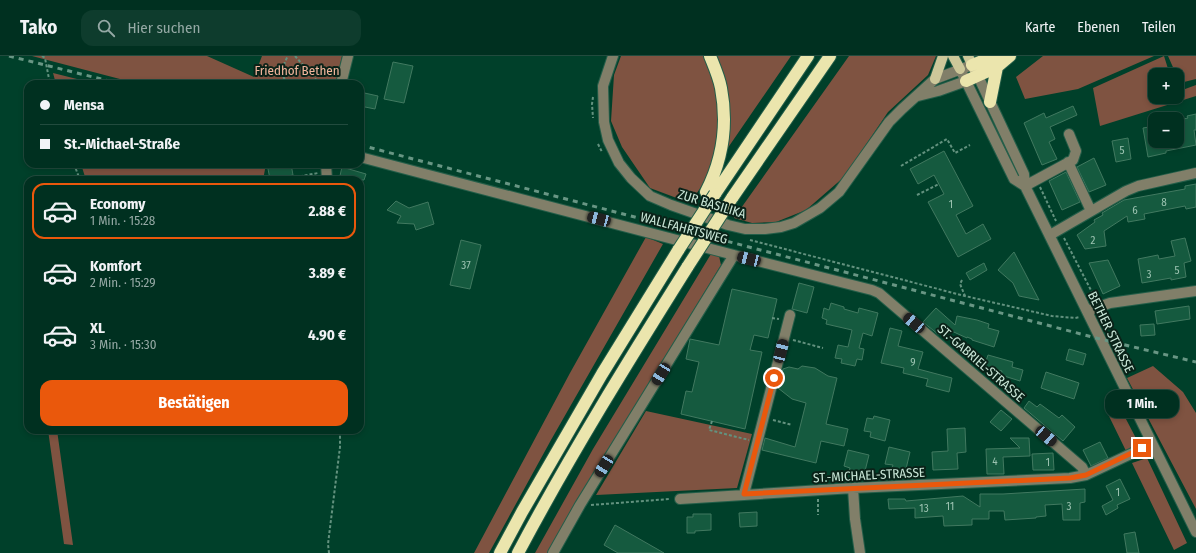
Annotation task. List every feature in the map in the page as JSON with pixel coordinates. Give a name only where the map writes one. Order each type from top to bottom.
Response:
[{"type":"highway","points":[[710,56],[721,86],[724,111],[724,138],[710,193]]},
{"type":"highway","points":[[500,553],[602,374],[679,248],[710,193],[808,56]]},
{"type":"highway","points":[[518,553],[534,521],[616,382],[688,266],[732,198],[830,56]]},
{"type":"highway","points":[[966,81],[978,76],[996,61],[1010,56]]},
{"type":"highway","points":[[970,60],[996,61]]},
{"type":"highway","points":[[990,102],[996,61]]},
{"type":"main road","points":[[935,79],[942,56]]},
{"type":"main road","points":[[953,56],[960,69]]},
{"type":"main road","points":[[970,60],[978,76]]},
{"type":"street","points":[[342,80],[348,56]]},
{"type":"street","name":"ZUR BASILIKA","points":[[613,56],[603,86],[604,122],[608,140],[619,163],[631,178],[650,196],[671,205],[745,229],[765,229],[781,227],[794,223],[830,201],[839,192],[890,122],[935,79],[960,69],[970,60]]},
{"type":"street","name":"BETHER STRASSE","points":[[960,69],[1014,179],[1025,186]]},
{"type":"street","name":"BETHER STRASSE","points":[[978,76],[1024,174],[1025,186],[1196,532]]},
{"type":"street","name":"ZUR BASILIKA","points":[[916,97],[966,81]]},
{"type":"street","points":[[1025,186],[1072,160],[1076,151],[1069,134]]},
{"type":"street","name":"WALLFAHRTSWEG","points":[[364,158],[734,255],[580,506],[553,553]]},
{"type":"street","points":[[1068,162],[1091,211]]},
{"type":"street","points":[[1050,235],[1126,191],[1138,186],[1196,173]]},
{"type":"street","name":"ST.-GABRIEL-STRASSE","points":[[734,255],[879,293],[1082,467],[1086,475]]},
{"type":"street","points":[[1087,311],[1110,303],[1196,291]]},
{"type":"street","points":[[744,494],[790,315]]},
{"type":"street","name":"ST.-MICHAEL-STRASSE","points":[[680,499],[853,488],[1063,478],[1086,475],[1152,444]]},
{"type":"street","points":[[853,488],[855,519],[860,553]]},
{"type":"path","points":[[42,56],[45,58],[48,65],[50,80]]},
{"type":"path","points":[[284,80],[282,76],[283,67],[288,56]]},
{"type":"path","points":[[295,56],[316,80]]},
{"type":"path","points":[[901,166],[947,139],[955,153],[970,145]]},
{"type":"path","points":[[303,176],[326,172]]},
{"type":"path","points":[[1037,179],[1060,229],[1099,306]]},
{"type":"path","points":[[917,195],[939,184]]},
{"type":"path","points":[[962,280],[960,284],[965,296]]},
{"type":"path","points":[[784,338],[823,348]]},
{"type":"path","points":[[764,418],[792,425]]},
{"type":"path","points":[[712,421],[709,430],[758,442]]},
{"type":"path","points":[[329,553],[328,544],[340,447],[340,434]]},
{"type":"path","points":[[818,490],[818,515]]},
{"type":"path","points":[[580,506],[680,499]]},
{"type":"green space","name":"Friedhof Bethen","points":[[32,56],[207,56],[254,77],[262,56],[342,56],[337,80],[124,80]]},
{"type":"green space","points":[[621,56],[791,56],[690,203],[650,188],[622,147],[611,121],[614,75]]},
{"type":"green space","points":[[849,56],[936,56],[928,75],[888,112],[844,177],[806,210],[776,222],[752,223],[734,218]]},
{"type":"green space","points":[[1043,56],[1154,56],[1078,89],[1025,99],[1016,77]]},
{"type":"green space","points":[[1164,56],[1168,68],[1148,68],[1148,104],[1170,104],[1100,126],[1093,88]]},
{"type":"green space","points":[[1168,56],[1196,56],[1196,79],[1184,82],[1184,68],[1173,68]]},
{"type":"green space","points":[[53,73],[81,80],[55,80]]},
{"type":"green space","points":[[1196,85],[1196,96],[1184,100],[1184,89]]},
{"type":"green space","points":[[82,168],[265,168],[264,176],[85,176]]},
{"type":"green space","points":[[646,237],[663,244],[551,440],[489,553],[474,553],[570,373]]},
{"type":"green space","points":[[711,254],[719,256],[721,265],[574,506],[548,553],[535,553],[593,449]]},
{"type":"green space","points":[[1153,366],[1183,392],[1196,413],[1196,509],[1127,378]]},
{"type":"green space","points":[[1114,396],[1140,446],[1127,453],[1106,410]]},
{"type":"green space","points":[[646,411],[752,434],[737,488],[596,495]]},
{"type":"green space","points":[[49,434],[58,434],[73,545],[64,544]]},
{"type":"green space","points":[[1147,458],[1187,543],[1174,550],[1132,463]]},
{"type":"building","points":[[393,62],[413,66],[404,103],[384,99]]},
{"type":"building","points":[[364,93],[378,96],[375,109],[364,107]]},
{"type":"building","points":[[1073,106],[1077,115],[1050,127],[1055,139],[1049,142],[1057,159],[1042,165],[1024,123],[1044,113],[1046,118]]},
{"type":"building","points":[[1196,114],[1196,130],[1194,130],[1196,145],[1184,147],[1184,119],[1188,118],[1187,116]]},
{"type":"building","points":[[1148,127],[1148,148],[1181,148],[1148,157],[1143,128]]},
{"type":"building","points":[[1128,138],[1131,159],[1116,162],[1112,141]]},
{"type":"building","points":[[944,151],[973,206],[956,215],[966,234],[983,224],[991,239],[958,257],[928,202],[944,194],[934,175],[918,184],[910,169]]},
{"type":"building","points":[[1094,158],[1106,185],[1089,192],[1077,167]]},
{"type":"building","points":[[268,168],[292,168],[293,175],[269,176]]},
{"type":"building","points":[[342,168],[366,174],[364,180],[364,176],[340,176]]},
{"type":"building","points":[[1066,172],[1080,202],[1062,210],[1049,181]]},
{"type":"building","points":[[1196,184],[1196,207],[1186,209],[1185,206],[1144,214],[1145,219],[1128,222],[1127,216],[1104,231],[1106,246],[1085,249],[1077,235],[1095,222],[1094,220],[1103,215],[1102,213],[1124,200],[1185,189],[1185,186]]},
{"type":"building","points":[[396,201],[409,208],[428,202],[434,224],[416,230],[414,224],[397,223],[401,216],[387,210]]},
{"type":"building","points":[[1185,238],[1191,261],[1184,263],[1186,277],[1142,283],[1138,259],[1158,255],[1159,259],[1175,256],[1171,241]]},
{"type":"building","points":[[461,240],[481,245],[470,289],[450,285]]},
{"type":"building","points":[[1014,252],[1039,300],[1019,296],[1013,283],[998,270]]},
{"type":"building","points":[[1108,260],[1120,286],[1103,294],[1089,263]]},
{"type":"building","points":[[984,263],[987,270],[970,280],[966,273]]},
{"type":"building","points":[[799,283],[814,287],[807,313],[792,309]]},
{"type":"building","points":[[732,289],[777,299],[768,338],[754,335],[750,350],[762,352],[745,429],[681,414],[686,391],[692,392],[699,362],[686,359],[690,339],[719,345]]},
{"type":"building","points":[[831,303],[858,313],[859,308],[878,313],[872,336],[863,333],[859,348],[864,349],[862,360],[857,359],[855,366],[841,363],[842,359],[835,358],[838,345],[848,347],[852,330],[826,324],[827,320],[822,318],[824,308],[829,310]]},
{"type":"building","points":[[1189,306],[1190,319],[1157,324],[1155,311]]},
{"type":"building","points":[[936,308],[955,325],[957,316],[989,324],[988,328],[999,331],[994,347],[972,340],[945,328],[939,335],[923,322]]},
{"type":"building","points":[[1154,324],[1155,335],[1141,336],[1140,325]]},
{"type":"building","points":[[890,328],[902,331],[898,346],[923,352],[918,369],[952,378],[949,392],[926,386],[928,379],[903,373],[904,368],[881,363]]},
{"type":"building","points":[[1069,349],[1086,354],[1083,365],[1066,360]]},
{"type":"building","points":[[988,355],[1013,362],[1012,367],[1023,370],[1020,381],[1001,375],[1002,371],[984,367]]},
{"type":"building","points":[[802,366],[815,368],[828,376],[837,378],[826,424],[848,429],[844,446],[821,441],[816,463],[762,450],[765,438],[795,447],[806,403],[792,399],[778,388],[783,369],[789,367],[798,369]]},
{"type":"building","points":[[1046,372],[1079,383],[1074,399],[1041,388]]},
{"type":"building","points":[[1029,401],[1037,407],[1040,404],[1059,418],[1062,415],[1075,427],[1063,441],[1024,408]]},
{"type":"building","points":[[1001,410],[1012,419],[1001,431],[990,422]]},
{"type":"building","points":[[874,416],[890,420],[885,441],[870,437],[871,432],[864,431],[867,418],[873,419]]},
{"type":"building","points":[[965,428],[966,452],[957,453],[958,469],[933,470],[932,452],[948,451],[947,429]]},
{"type":"building","points":[[1010,438],[1029,438],[1030,456],[1003,457],[1004,474],[987,474],[986,449],[1020,448]]},
{"type":"building","points":[[1100,442],[1108,458],[1091,466],[1083,450]]},
{"type":"building","points":[[889,447],[910,452],[905,473],[891,470],[893,465],[885,464]]},
{"type":"building","points":[[848,450],[869,455],[864,475],[849,471],[850,468],[844,466]]},
{"type":"building","points":[[1053,453],[1054,470],[1033,470],[1032,454]]},
{"type":"building","points":[[1120,479],[1130,499],[1117,505],[1118,508],[1106,515],[1102,506],[1113,500],[1106,486]]},
{"type":"building","points":[[1085,489],[1085,502],[1080,503],[1080,520],[1063,520],[1062,504],[1045,505],[1046,516],[1036,518],[1005,520],[1004,511],[989,511],[989,519],[972,519],[972,525],[944,526],[943,516],[915,518],[915,508],[889,509],[888,499],[905,499],[906,501],[963,496],[980,507],[980,494]]},
{"type":"building","points":[[757,512],[757,526],[740,527],[739,513]]},
{"type":"building","points":[[693,514],[711,514],[711,530],[687,533],[687,517],[693,517]]},
{"type":"building","points":[[615,525],[664,553],[618,553],[604,545]]},
{"type":"building","points":[[1135,532],[1139,553],[1127,553],[1124,534]]},
{"type":"railway","points":[[9,56],[105,80]]},
{"type":"railway","points":[[364,146],[1100,339],[1196,362]]},
{"type":"route","points":[[774,378],[744,494],[1070,478],[1086,475],[1142,448]]}]
